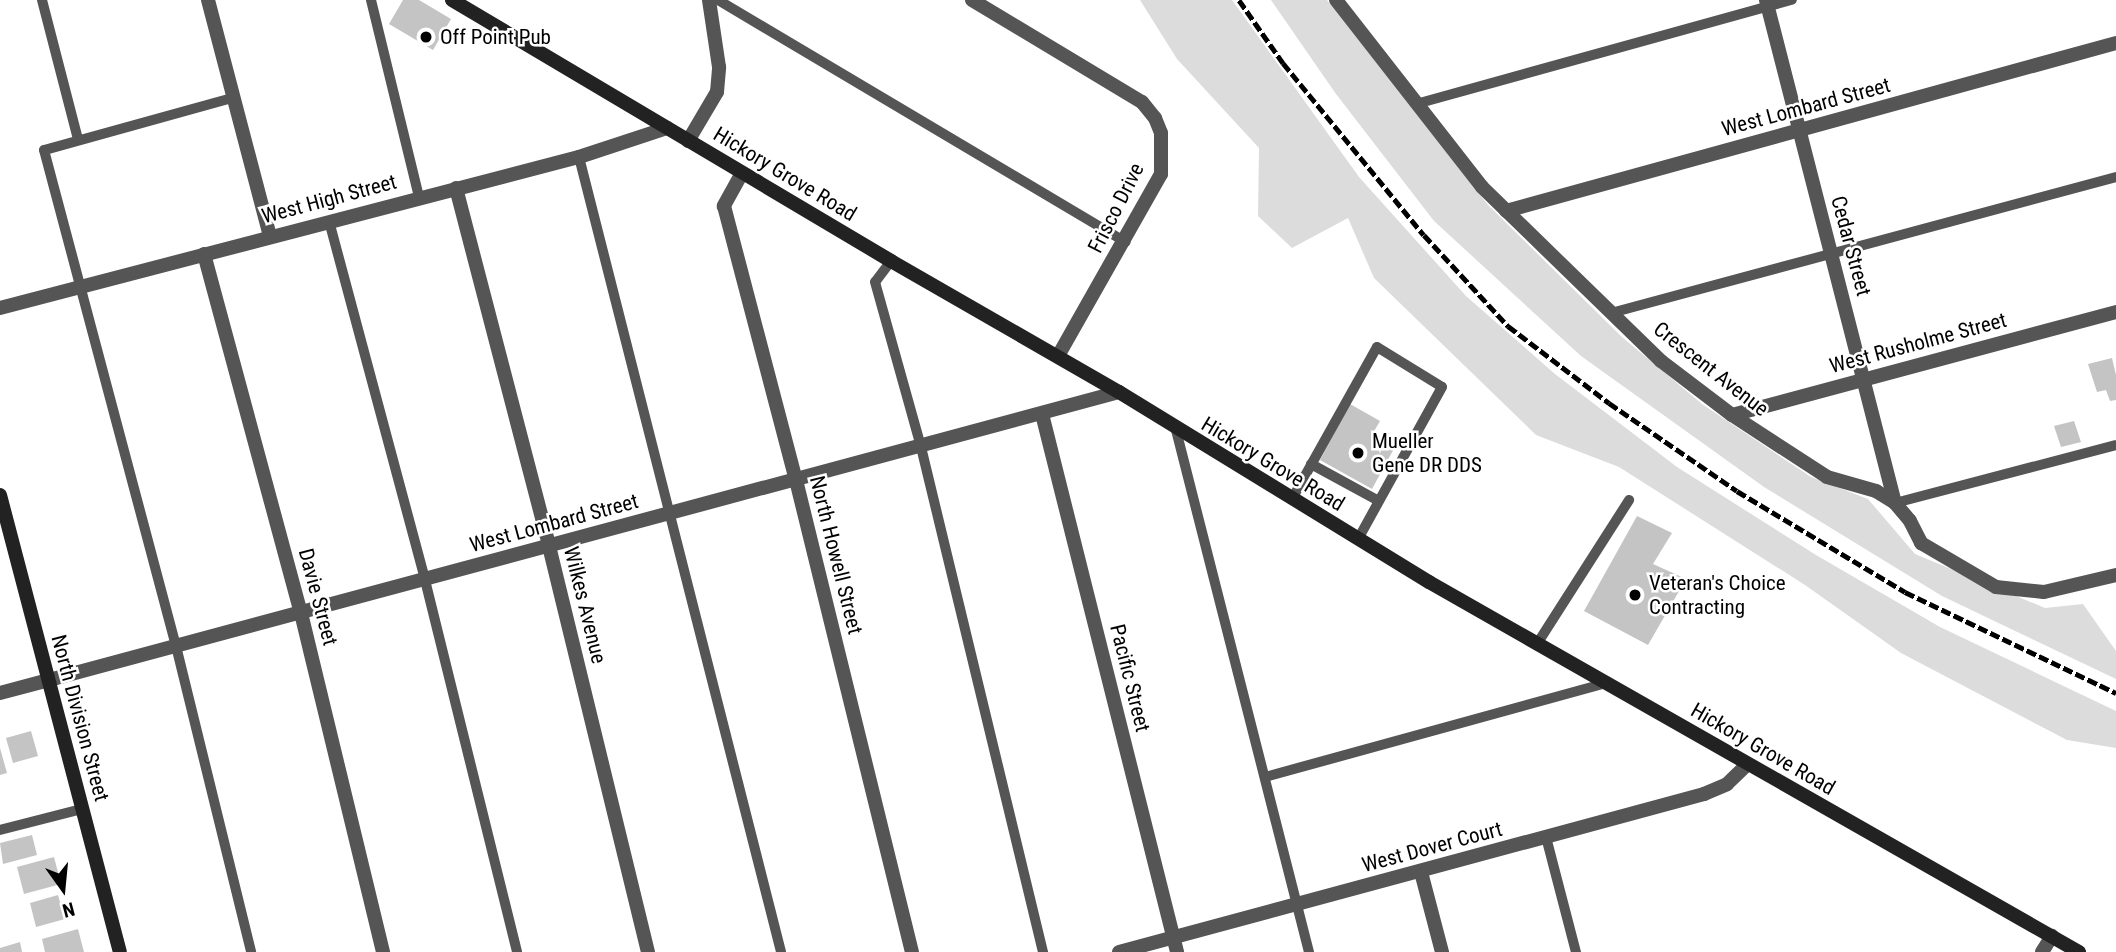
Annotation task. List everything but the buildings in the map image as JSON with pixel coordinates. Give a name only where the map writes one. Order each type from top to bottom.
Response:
[{"type":"main road","name":"Hickory Grove Road","points":[[452,0],[891,261],[1119,392],[1176,430],[1537,644],[2079,952]]},
{"type":"main road","name":"North Division Street","points":[[0,495],[120,952]]},
{"type":"street","points":[[208,0],[270,236]]},
{"type":"street","points":[[688,141],[717,92],[719,67],[709,0]]},
{"type":"street","name":"Frisco Drive","points":[[972,0],[1142,102],[1155,118],[1161,133],[1161,174],[1125,242],[1058,356]]},
{"type":"street","name":"Crescent Avenue","points":[[1336,0],[1482,187],[1661,362],[1732,415],[1827,477],[1876,491],[1895,503],[1910,521],[1921,543],[1996,587],[2044,592],[2116,575]]},
{"type":"street","name":"Cedar Street","points":[[1767,3],[1895,503]]},
{"type":"street","name":"West Lombard Street","points":[[1506,211],[2116,43]]},
{"type":"street","name":"West High Street","points":[[0,308],[329,220],[579,157],[667,128]]},
{"type":"street","name":"North Howell Street","points":[[742,173],[724,206],[796,480],[912,952]]},
{"type":"street","name":"Wilkes Avenue","points":[[456,188],[549,546],[648,952]]},
{"type":"street","name":"Davie Street","points":[[204,254],[302,612],[383,952]]},
{"type":"street","name":"West Rusholme Street","points":[[1732,415],[2116,312]]},
{"type":"street","name":"West Lombard Street","points":[[0,693],[1119,392]]},
{"type":"street","name":"Pacific Street","points":[[1042,414],[1175,945]]},
{"type":"street","name":"West Dover Court","points":[[1119,952],[1175,945],[1297,905],[1704,794],[1727,783],[1747,765]]},
{"type":"street","points":[[1421,872],[1442,952]]},
{"type":"street","points":[[2042,952],[2052,936]]},
{"type":"lane","points":[[43,0],[78,139]]},
{"type":"lane","points":[[371,0],[419,197]]},
{"type":"lane","points":[[718,0],[1125,242]]},
{"type":"lane","points":[[1416,104],[1767,3],[1792,0]]},
{"type":"lane","points":[[232,99],[44,150],[176,646],[251,952]]},
{"type":"lane","points":[[579,157],[781,952]]},
{"type":"lane","points":[[1611,313],[2116,177]]},
{"type":"lane","points":[[329,220],[425,580],[517,952]]},
{"type":"lane","points":[[891,261],[875,282],[920,447],[1043,952]]},
{"type":"lane","points":[[1292,499],[1377,347],[1442,387],[1358,539]]},
{"type":"lane","points":[[1176,430],[1309,952]]},
{"type":"lane","points":[[1895,503],[2116,445]]},
{"type":"lane","points":[[1311,464],[1378,500]]},
{"type":"lane","points":[[1537,644],[1629,500]]},
{"type":"lane","points":[[1265,777],[1606,684]]},
{"type":"lane","points":[[0,830],[82,809]]},
{"type":"lane","points":[[1546,837],[1576,952]]},
{"type":"shaded area","points":[[1140,0],[1232,0],[1359,177],[1466,296],[1555,374],[1677,467],[1816,555],[1940,627],[2116,711],[2116,748],[2067,740],[1901,653],[1805,585],[1619,467],[1536,435],[1374,278],[1348,218],[1292,248],[1258,216],[1259,148],[1177,59]]},
{"type":"shaded area","points":[[1271,0],[1327,0],[1488,205],[1622,337],[1702,404],[1811,477],[1868,499],[1915,554],[2045,608],[2083,604],[2116,651],[2116,679],[1942,596],[1764,487],[1581,356],[1434,221],[1336,94]]},
{"type":"railway","points":[[1239,0],[1283,63],[1424,235],[1508,326],[1609,403],[1737,491],[1905,592],[2116,693]]},
{"type":"place","name":"Off Point Pub","points":[[426,37]]},
{"type":"place","name":"Mueller Gene DR DDS","points":[[1358,453]]},
{"type":"place","name":"Veteran's Choice Contracting","points":[[1635,595]]}]
